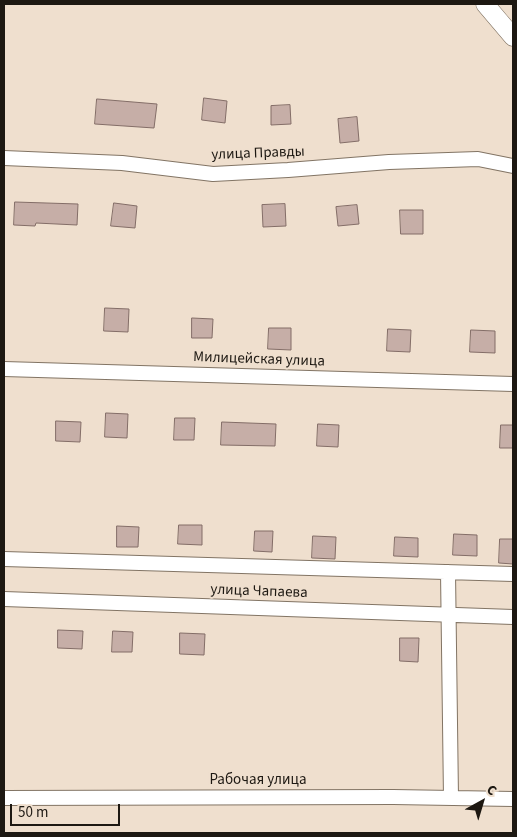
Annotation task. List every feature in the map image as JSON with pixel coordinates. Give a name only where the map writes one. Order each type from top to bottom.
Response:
[{"type":"street","points":[[485,4],[513,37]]},
{"type":"street","name":"улица Правды","points":[[4,158],[122,163],[212,174],[389,162],[478,160],[513,166]]},
{"type":"street","name":"Милицейская улица","points":[[4,369],[513,384]]},
{"type":"street","name":"улица Чапаева","points":[[4,559],[513,574]]},
{"type":"street","points":[[448,572],[451,798]]},
{"type":"street","name":"улица Чапаева","points":[[4,599],[513,617]]},
{"type":"street","name":"Рабочая улица","points":[[4,798],[513,799]]},
{"type":"building","points":[[204,98],[227,101],[225,123],[202,120]]},
{"type":"building","points":[[97,99],[157,104],[154,128],[95,124]]},
{"type":"building","points":[[290,105],[291,124],[271,125],[271,106]]},
{"type":"building","points":[[357,117],[359,141],[340,143],[338,119]]},
{"type":"building","points":[[15,202],[78,204],[77,225],[36,223],[35,226],[14,225]]},
{"type":"building","points":[[114,203],[137,206],[135,228],[111,226]]},
{"type":"building","points":[[285,204],[286,226],[263,227],[262,205]]},
{"type":"building","points":[[357,205],[359,224],[338,226],[336,207]]},
{"type":"building","points":[[400,210],[423,210],[423,234],[401,234]]},
{"type":"building","points":[[105,308],[129,309],[128,332],[104,331]]},
{"type":"building","points":[[192,318],[213,319],[212,338],[192,338]]},
{"type":"building","points":[[269,328],[291,328],[291,350],[268,349]]},
{"type":"building","points":[[388,329],[411,330],[410,352],[387,351]]},
{"type":"building","points":[[471,330],[495,331],[495,353],[470,352]]},
{"type":"building","points":[[106,413],[128,414],[127,438],[105,437]]},
{"type":"building","points":[[175,418],[195,418],[194,440],[174,440]]},
{"type":"building","points":[[56,421],[81,422],[80,442],[56,441]]},
{"type":"building","points":[[222,422],[276,424],[275,446],[221,445]]},
{"type":"building","points":[[318,424],[339,425],[338,447],[317,446]]},
{"type":"building","points":[[501,425],[513,425],[513,448],[500,448]]},
{"type":"building","points":[[179,525],[202,525],[202,545],[178,544]]},
{"type":"building","points":[[117,526],[139,527],[138,547],[117,547]]},
{"type":"building","points":[[255,531],[273,531],[272,552],[254,551]]},
{"type":"building","points":[[454,534],[477,535],[477,556],[453,555]]},
{"type":"building","points":[[313,536],[336,537],[335,559],[312,558]]},
{"type":"building","points":[[395,537],[418,538],[418,557],[394,556]]},
{"type":"building","points":[[500,539],[513,539],[513,564],[499,563]]},
{"type":"building","points":[[58,630],[83,631],[82,649],[58,648]]},
{"type":"building","points":[[113,631],[133,632],[132,652],[112,652]]},
{"type":"building","points":[[180,633],[205,634],[204,655],[180,654]]},
{"type":"building","points":[[400,638],[419,638],[418,662],[400,661]]}]
